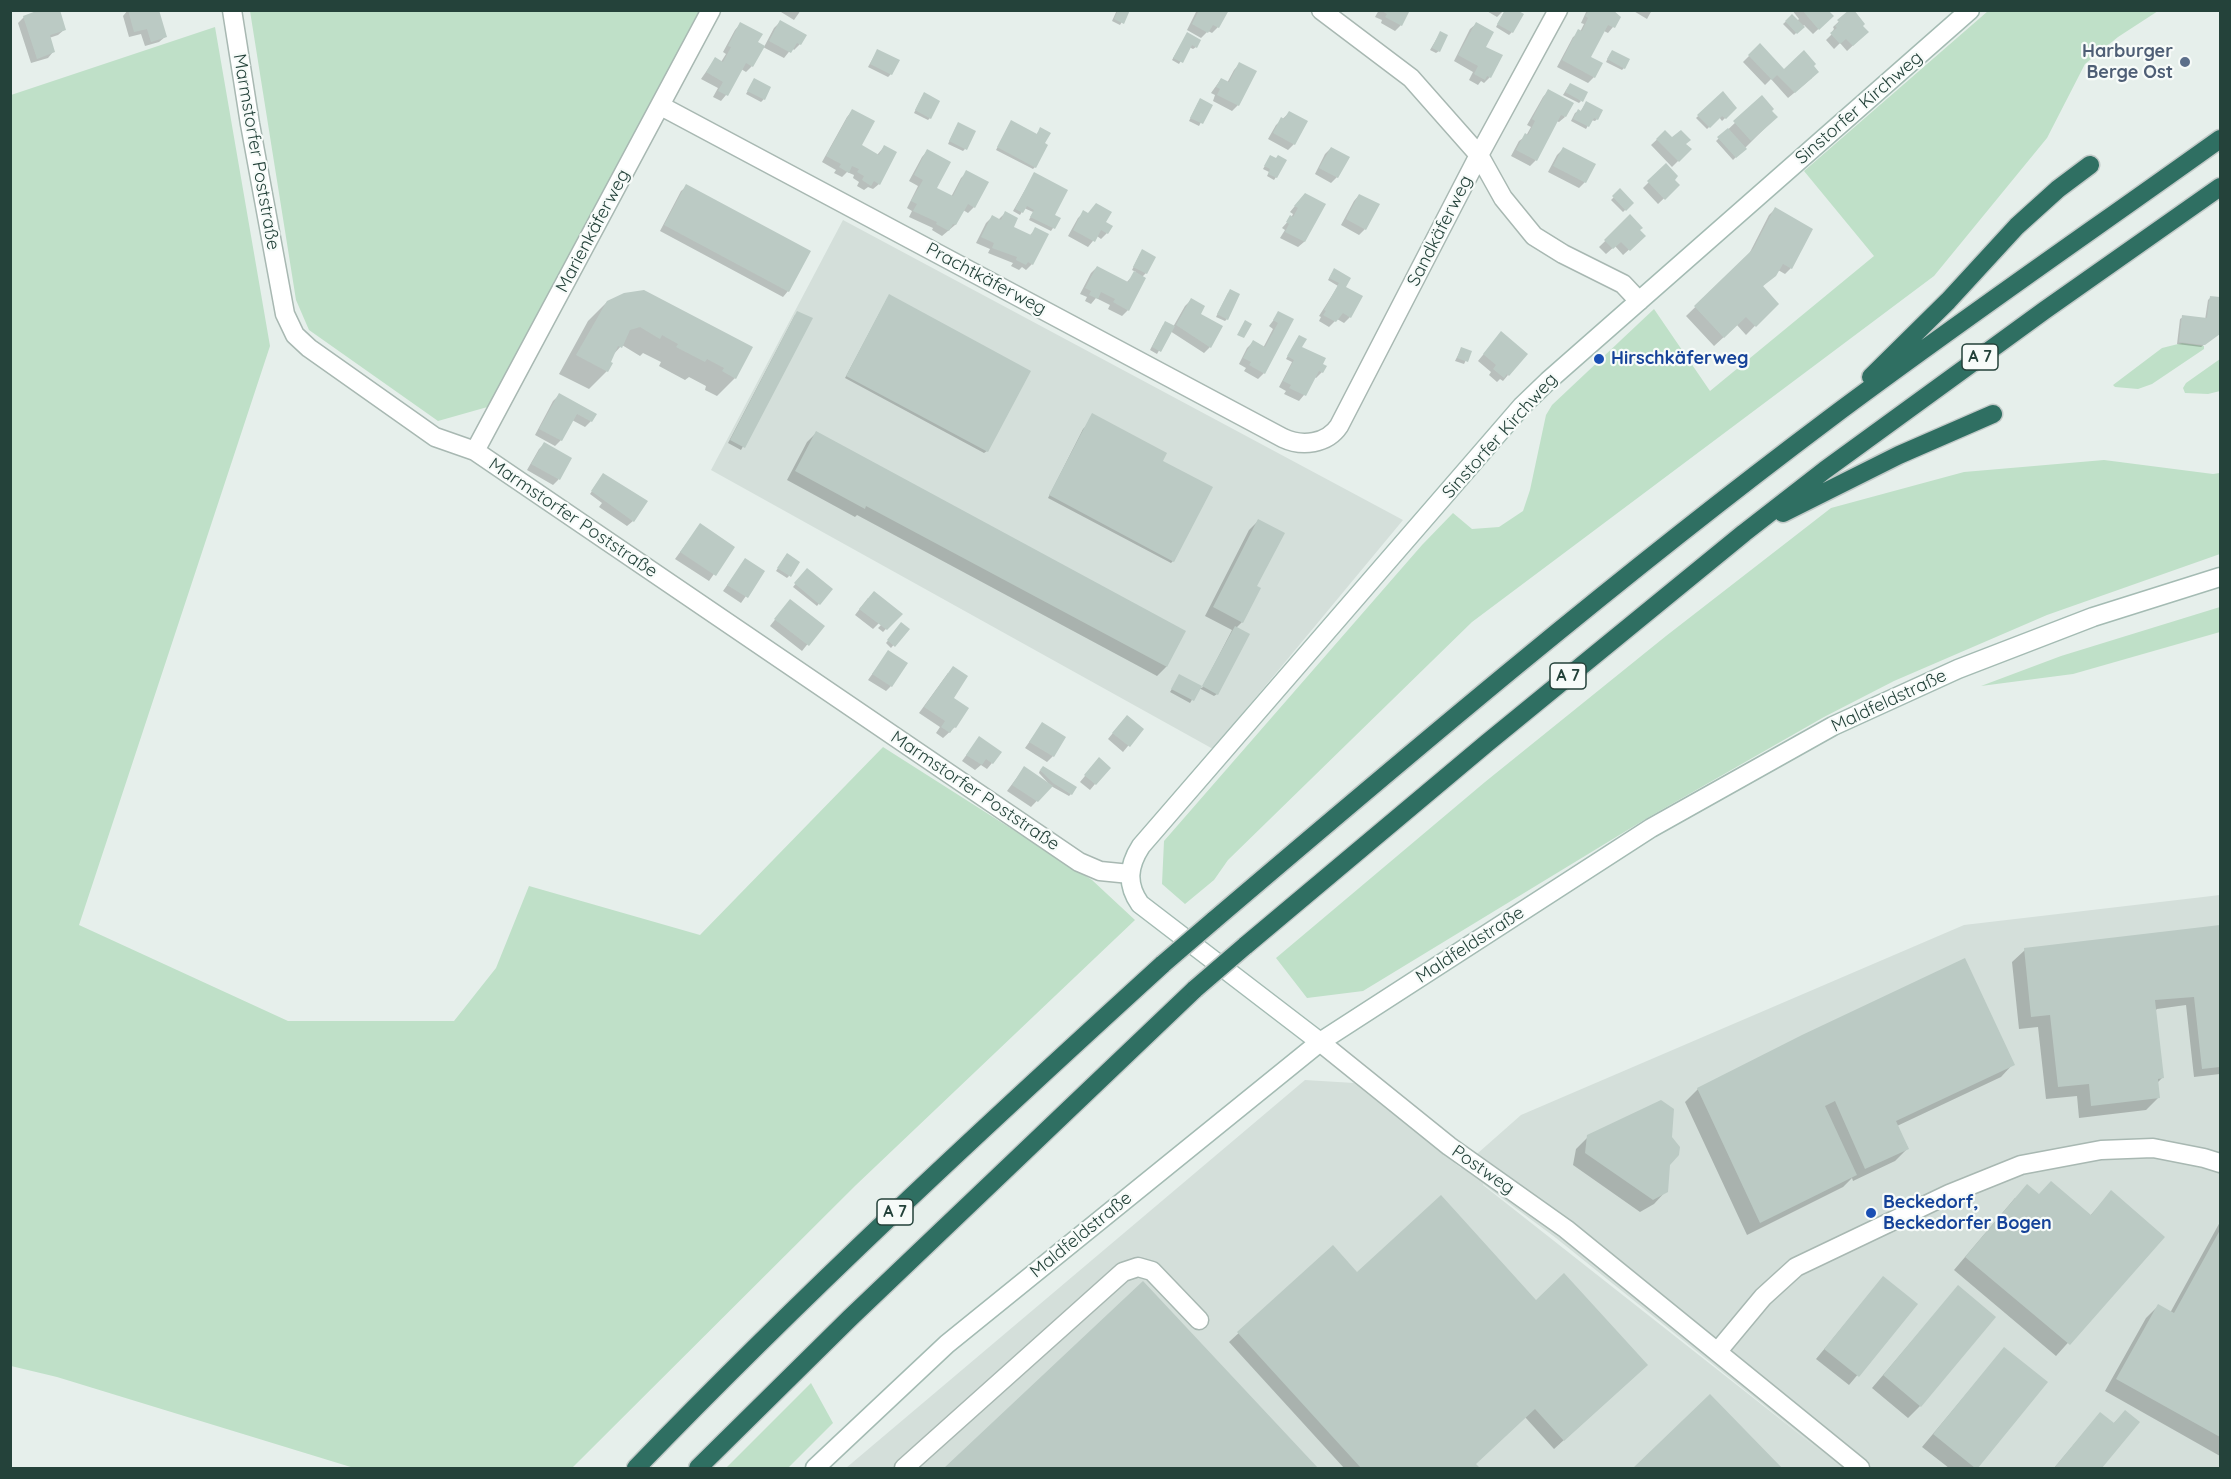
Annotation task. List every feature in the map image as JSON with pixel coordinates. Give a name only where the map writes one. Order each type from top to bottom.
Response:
[{"type":"highway","name":"A 7","points":[[636,1468],[820,1282],[991,1121],[1163,964],[1456,713],[1611,588],[1829,419],[2220,139]]},
{"type":"highway","points":[[1829,419],[1948,301],[2017,226],[2058,189],[2090,165]]},
{"type":"highway","name":"A 7","points":[[698,1468],[850,1318],[1195,989],[1245,946],[1496,735],[1744,533],[2007,338],[2220,187]]},
{"type":"highway","points":[[1744,533],[1878,465],[1993,414]]},
{"type":"street","name":"Marmstorfer Poststraße","points":[[232,10],[250,124],[285,314],[295,335],[309,348],[435,437],[475,451],[1078,862],[1100,871],[1131,867]]},
{"type":"street","name":"Marienkäferweg","points":[[475,451],[711,10]]},
{"type":"street","points":[[1321,10],[1411,78],[1479,155],[1503,198],[1534,236],[1563,254],[1623,284],[1639,301]]},
{"type":"street","name":"Sandkäferweg","points":[[1315,442],[1330,435],[1339,426],[1479,155],[1558,10]]},
{"type":"street","name":"Sinstorfer Kirchweg","points":[[1131,867],[1141,846],[1522,406],[1970,10]]},
{"type":"street","name":"Prachtkäferweg","points":[[661,106],[1283,438],[1297,443],[1315,442]]},
{"type":"street","name":"Maldfeldstraße","points":[[815,1468],[947,1344],[1320,1042],[1651,828],[1833,726],[1978,661],[2093,616],[2220,577]]},
{"type":"street","name":"Postweg","points":[[1131,867],[1131,889],[1140,904],[1320,1042],[1449,1146],[1566,1229],[1860,1468]]},
{"type":"street","points":[[1718,1351],[1763,1297],[1796,1267],[1949,1194],[2021,1164],[2101,1150],[2153,1148],[2220,1163]]},
{"type":"street","points":[[904,1468],[1123,1272],[1138,1267],[1152,1270],[1199,1320]]},
{"type":"shaded area","points":[[843,220],[1403,520],[1213,749],[711,470]]},
{"type":"shaded area","points":[[2220,895],[2220,1468],[846,1468],[1305,1080],[1354,1083],[1461,1168],[1521,1115],[1964,925]],"holes":[[[1483,1184],[1556,1238],[1822,1452]]]},
{"type":"green space","points":[[250,11],[699,11],[491,406],[438,421],[309,330],[296,300]]},
{"type":"green space","points":[[1988,11],[2158,11],[2118,37],[2085,64],[2047,138],[1934,276],[1472,622],[1228,860],[1214,880],[1185,904],[1162,884],[1164,841],[1422,545],[1453,513],[1472,529],[1499,527],[1523,511],[1530,490],[1546,415],[1552,405],[1654,309],[1710,391],[1874,256],[1804,171]]},
{"type":"green space","points":[[215,27],[270,346],[79,925],[288,1021],[454,1021],[496,968],[529,886],[700,935],[883,747],[1092,880],[1135,920],[856,1185],[572,1468],[354,1468],[57,1377],[11,1366],[11,95]]},
{"type":"green space","points":[[2182,343],[2204,346],[2204,349],[2152,384],[2138,389],[2113,385],[2162,348]]},
{"type":"green space","points":[[2220,359],[2220,391],[2208,394],[2185,393],[2183,388],[2186,383]]},
{"type":"green space","points":[[2104,460],[2220,473],[2220,554],[2047,615],[1894,681],[1824,717],[1649,817],[1363,991],[1307,998],[1276,958],[1485,782],[1666,636],[1831,508],[1964,472]]},
{"type":"green space","points":[[2220,607],[2220,632],[2073,674],[1981,686],[2061,656]]},
{"type":"green space","points":[[811,1383],[833,1423],[788,1468],[726,1468]]},
{"type":"building","points":[[39,10],[60,10],[66,30],[50,35],[55,52],[37,59],[23,16]]},
{"type":"building","points":[[128,10],[159,10],[167,37],[151,42],[147,29],[134,32]]},
{"type":"building","points":[[1118,10],[1130,10],[1124,24],[1114,19]]},
{"type":"building","points":[[1199,10],[1229,10],[1219,28],[1213,25],[1208,33],[1192,24]]},
{"type":"building","points":[[1380,10],[1410,10],[1402,26],[1385,17],[1387,14]]},
{"type":"building","points":[[1501,10],[1517,10],[1524,14],[1513,33],[1497,24],[1504,12]]},
{"type":"building","points":[[1589,10],[1613,10],[1621,17],[1615,28],[1608,25],[1591,57],[1603,63],[1595,78],[1562,60],[1578,29],[1582,31],[1588,18],[1585,16]]},
{"type":"building","points":[[1802,10],[1828,10],[1834,16],[1819,30]]},
{"type":"building","points":[[1849,10],[1854,10],[1869,32],[1853,46],[1846,39],[1840,44],[1830,33],[1837,28],[1835,26],[1839,22],[1837,20]]},
{"type":"building","points":[[1792,14],[1805,27],[1797,34],[1785,21]]},
{"type":"building","points":[[780,20],[807,35],[801,45],[797,43],[791,53],[769,41]]},
{"type":"building","points":[[740,22],[763,34],[758,42],[765,46],[753,67],[746,63],[728,96],[718,91],[723,82],[706,72],[715,57],[723,62]]},
{"type":"building","points":[[1476,22],[1494,32],[1486,47],[1503,55],[1491,78],[1487,76],[1485,80],[1474,74],[1478,66],[1458,55]]},
{"type":"building","points":[[1440,31],[1448,35],[1440,52],[1432,48]]},
{"type":"building","points":[[1187,32],[1201,40],[1197,48],[1192,45],[1183,63],[1173,58]]},
{"type":"building","points":[[1760,43],[1784,69],[1804,50],[1816,64],[1814,66],[1819,72],[1795,93],[1777,75],[1772,80],[1748,55]]},
{"type":"building","points":[[877,49],[900,60],[892,75],[870,64]]},
{"type":"building","points":[[1612,50],[1630,59],[1625,69],[1607,59]]},
{"type":"building","points":[[1239,62],[1257,71],[1239,106],[1217,95],[1220,89],[1216,87],[1221,78],[1229,82]]},
{"type":"building","points":[[754,78],[771,87],[765,100],[747,91]]},
{"type":"building","points":[[1570,83],[1588,92],[1583,102],[1565,92]]},
{"type":"building","points":[[1548,89],[1574,103],[1566,117],[1561,115],[1537,161],[1516,150],[1525,133],[1528,135],[1535,121],[1532,119]]},
{"type":"building","points":[[1723,91],[1737,108],[1726,119],[1722,116],[1710,128],[1697,115]]},
{"type":"building","points":[[924,92],[940,101],[931,119],[915,110]]},
{"type":"building","points":[[1762,95],[1778,117],[1751,141],[1733,121]]},
{"type":"building","points":[[1200,98],[1213,105],[1203,124],[1190,118]]},
{"type":"building","points":[[1586,101],[1603,110],[1598,120],[1594,118],[1589,127],[1573,119],[1578,109],[1581,111]]},
{"type":"building","points":[[852,109],[875,121],[862,145],[879,155],[884,145],[897,152],[880,185],[874,181],[871,186],[862,180],[864,176],[857,172],[859,169],[852,166],[849,173],[839,167],[841,164],[826,156]]},
{"type":"building","points":[[1289,111],[1308,121],[1295,145],[1273,133],[1281,117],[1284,119]]},
{"type":"building","points":[[1011,120],[1037,134],[1040,127],[1051,133],[1045,143],[1048,145],[1036,168],[997,147]]},
{"type":"building","points":[[958,122],[976,131],[967,150],[949,141]]},
{"type":"building","points":[[1728,128],[1747,149],[1736,158],[1717,137]]},
{"type":"building","points":[[1665,130],[1672,137],[1681,130],[1691,140],[1686,144],[1692,149],[1679,162],[1656,139]]},
{"type":"building","points":[[1331,147],[1350,157],[1338,178],[1319,168]]},
{"type":"building","points":[[1563,147],[1596,164],[1586,183],[1553,166]]},
{"type":"building","points":[[927,149],[951,162],[937,188],[953,196],[966,170],[989,182],[975,208],[968,204],[956,225],[953,224],[949,231],[936,224],[937,222],[913,211],[917,204],[911,201],[923,180],[914,175]]},
{"type":"building","points":[[1270,155],[1276,158],[1278,155],[1287,160],[1277,178],[1268,174],[1270,169],[1264,166]]},
{"type":"building","points":[[1666,163],[1678,176],[1675,180],[1680,185],[1665,200],[1647,181]]},
{"type":"building","points":[[1034,172],[1068,190],[1055,215],[1061,218],[1055,229],[1030,217],[1034,210],[1027,206],[1023,213],[1015,209]]},
{"type":"building","points":[[686,184],[811,251],[789,292],[664,225]]},
{"type":"building","points":[[1620,188],[1634,203],[1626,211],[1612,196]]},
{"type":"building","points":[[1305,193],[1326,204],[1305,242],[1285,232],[1289,224],[1286,222],[1290,215],[1293,217],[1298,208],[1294,206]]},
{"type":"building","points":[[1359,194],[1380,204],[1366,230],[1346,219]]},
{"type":"building","points":[[1096,203],[1112,212],[1106,222],[1113,226],[1108,234],[1101,230],[1095,242],[1073,230],[1083,210],[1088,213]]},
{"type":"building","points":[[1775,207],[1813,229],[1792,269],[1783,264],[1776,276],[1763,286],[1779,304],[1756,327],[1746,317],[1724,338],[1694,306],[1753,249]]},
{"type":"building","points":[[1005,211],[1018,218],[1014,227],[1031,235],[1035,227],[1049,234],[1033,265],[1028,262],[1026,265],[1016,260],[1017,257],[992,248],[994,243],[981,237],[992,215],[1001,220]]},
{"type":"building","points":[[1630,214],[1643,228],[1640,230],[1646,236],[1630,251],[1621,242],[1613,249],[1604,240]]},
{"type":"building","points":[[1142,249],[1156,257],[1147,274],[1133,267]]},
{"type":"building","points":[[1097,266],[1128,282],[1134,271],[1146,278],[1129,311],[1113,302],[1115,299],[1101,292],[1098,299],[1089,295],[1091,291],[1085,288]]},
{"type":"building","points":[[1334,268],[1351,278],[1346,287],[1363,296],[1351,318],[1343,313],[1336,322],[1323,315],[1339,283],[1329,278]]},
{"type":"building","points":[[1230,289],[1240,294],[1228,320],[1217,314]]},
{"type":"building","points":[[644,290],[753,347],[736,379],[722,371],[724,368],[707,359],[705,362],[676,347],[678,344],[662,335],[660,339],[640,327],[630,330],[622,348],[618,346],[608,372],[576,355],[607,301],[624,293]]},
{"type":"building","points":[[889,294],[1031,371],[988,452],[846,376]]},
{"type":"building","points":[[2210,296],[2220,297],[2220,334],[2205,345],[2179,342],[2182,315],[2207,318]]},
{"type":"building","points":[[1191,298],[1205,306],[1201,314],[1223,326],[1211,348],[1176,325]]},
{"type":"building","points":[[797,311],[813,318],[745,448],[730,440]]},
{"type":"building","points":[[1278,311],[1294,319],[1265,374],[1249,365],[1251,362],[1243,358],[1253,340],[1265,347],[1278,323],[1273,320]]},
{"type":"building","points":[[1245,320],[1252,324],[1244,338],[1237,335]]},
{"type":"building","points":[[1165,321],[1175,326],[1161,352],[1152,347]]},
{"type":"building","points":[[1501,331],[1528,354],[1509,376],[1507,374],[1504,378],[1493,369],[1496,365],[1483,354]]},
{"type":"building","points":[[1299,335],[1307,339],[1302,347],[1326,358],[1323,364],[1327,366],[1323,373],[1319,371],[1306,396],[1289,388],[1291,385],[1283,381],[1294,360],[1287,356]]},
{"type":"building","points":[[1461,347],[1472,351],[1468,362],[1457,358]]},
{"type":"building","points":[[559,393],[597,414],[592,422],[577,414],[562,441],[539,429]]},
{"type":"building","points":[[1092,413],[1167,453],[1163,461],[1213,487],[1174,562],[1049,495]]},
{"type":"building","points":[[816,431],[1186,631],[1167,667],[866,506],[865,509],[795,471]]},
{"type":"building","points":[[544,442],[572,458],[560,480],[531,464]]},
{"type":"building","points":[[603,473],[648,501],[634,522],[591,491]]},
{"type":"building","points":[[1258,519],[1285,533],[1257,586],[1261,588],[1243,623],[1213,607]]},
{"type":"building","points":[[700,523],[735,547],[716,576],[680,552]]},
{"type":"building","points":[[787,553],[800,562],[791,577],[777,568]]},
{"type":"building","points":[[745,558],[765,571],[748,598],[727,585]]},
{"type":"building","points":[[807,568],[833,589],[820,605],[794,583]]},
{"type":"building","points":[[874,591],[903,614],[887,630],[859,609]]},
{"type":"building","points":[[790,599],[825,626],[809,646],[774,619]]},
{"type":"building","points":[[901,622],[910,629],[895,647],[887,640]]},
{"type":"building","points":[[1235,626],[1250,634],[1218,695],[1202,686]]},
{"type":"building","points":[[888,650],[908,663],[892,687],[872,674]]},
{"type":"building","points":[[953,666],[968,676],[954,698],[969,708],[950,733],[941,727],[945,721],[924,707]]},
{"type":"building","points":[[1179,674],[1202,686],[1194,701],[1171,689]]},
{"type":"building","points":[[1127,715],[1144,729],[1130,747],[1112,733]]},
{"type":"building","points":[[1042,722],[1066,737],[1054,757],[1029,742]]},
{"type":"building","points":[[979,736],[1002,752],[993,764],[986,759],[982,765],[966,755]]},
{"type":"building","points":[[1099,757],[1111,768],[1096,785],[1084,775]]},
{"type":"building","points":[[1024,766],[1053,786],[1038,802],[1012,785]]},
{"type":"building","points":[[1043,766],[1077,787],[1072,795],[1053,783],[1040,770]]},
{"type":"building","points":[[2220,925],[2220,1067],[2202,1069],[2194,997],[2155,1000],[2164,1078],[2158,1079],[2160,1098],[2091,1106],[2089,1084],[2058,1087],[2050,1015],[2031,1017],[2024,948]]},
{"type":"building","points":[[1965,958],[2015,1065],[1896,1121],[1909,1149],[1865,1169],[1835,1101],[1825,1106],[1857,1175],[1760,1223],[1697,1088],[1802,1035]]},
{"type":"building","points":[[1661,1100],[1674,1109],[1672,1137],[1680,1147],[1679,1155],[1670,1165],[1668,1192],[1653,1200],[1585,1153],[1587,1135]]},
{"type":"building","points":[[2051,1181],[2091,1215],[2111,1190],[2165,1237],[2070,1345],[1965,1257],[2027,1184],[2039,1194]]},
{"type":"building","points":[[1441,1195],[1536,1300],[1564,1273],[1648,1365],[1564,1441],[1535,1409],[1476,1464],[1480,1468],[1361,1468],[1237,1332],[1333,1245],[1357,1272]]},
{"type":"building","points":[[2220,1230],[2220,1437],[2116,1379],[2158,1304],[2174,1313]]},
{"type":"building","points":[[1883,1276],[1918,1304],[1859,1377],[1824,1349]]},
{"type":"building","points":[[1143,1281],[1318,1468],[944,1468]]},
{"type":"building","points":[[1958,1285],[1996,1317],[1921,1407],[1883,1375]]},
{"type":"building","points":[[2004,1347],[2048,1382],[1978,1468],[1975,1468],[1933,1434]]},
{"type":"building","points":[[1710,1394],[1782,1468],[1633,1468]]},
{"type":"building","points":[[2125,1410],[2140,1422],[2102,1468],[2054,1468],[2100,1412],[2114,1423]]},
{"type":"place","name":"Harburger Berge Ost","points":[[2185,62]]},
{"type":"place","name":"Hirschkäferweg","points":[[1599,359]]},
{"type":"place","name":"Beckedorf, Beckedorfer Bogen","points":[[1871,1213]]}]
